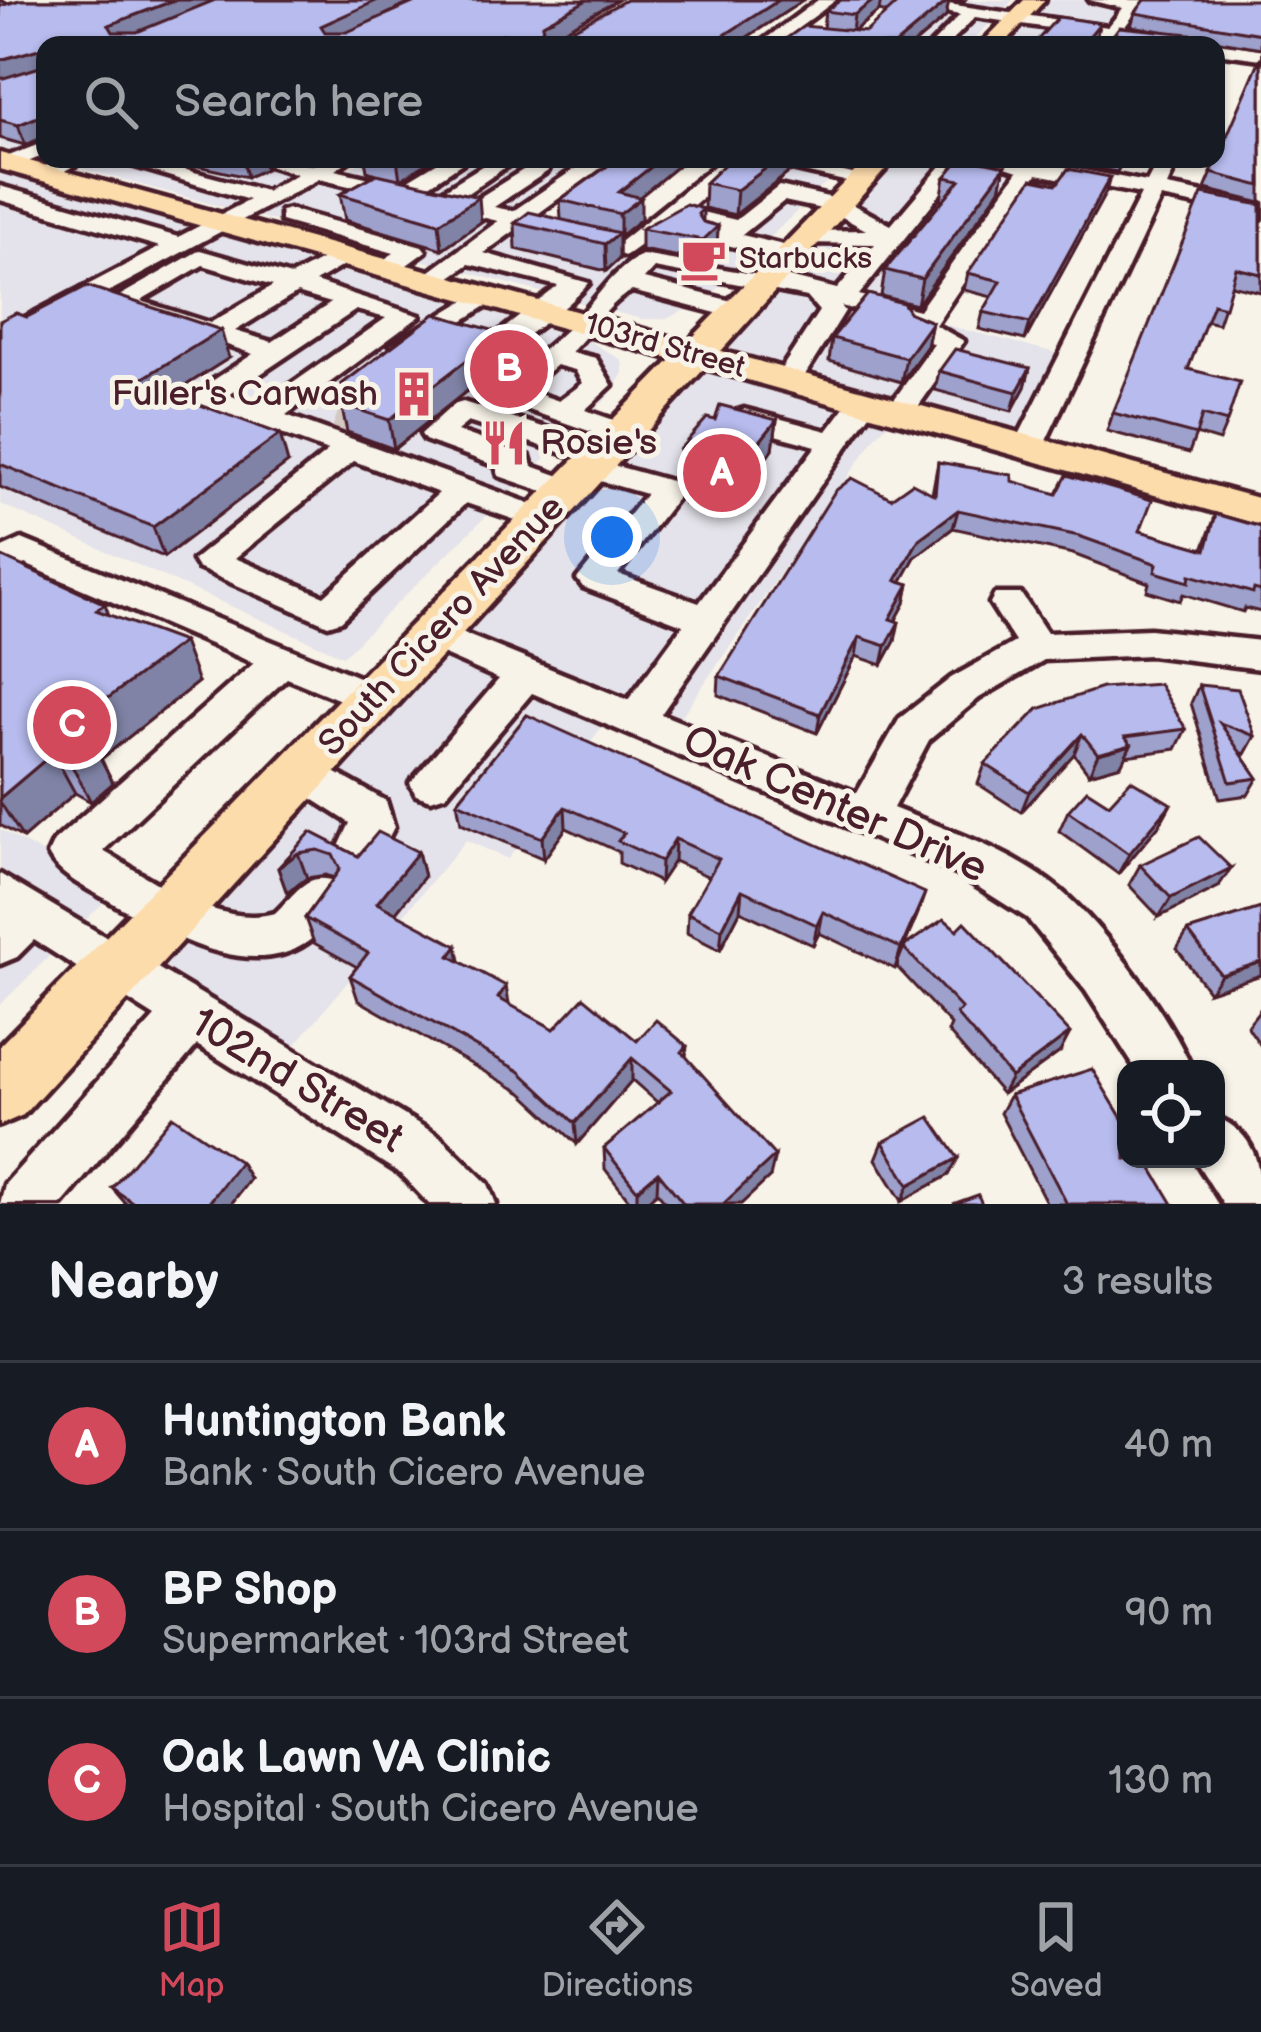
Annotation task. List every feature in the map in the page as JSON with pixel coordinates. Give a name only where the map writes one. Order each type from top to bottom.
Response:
[{"type":"main road","points":[[1000,36],[1035,0]]},
{"type":"main road","name":"103rd Street","points":[[4,162],[36,163]]},
{"type":"main road","name":"103rd Street","points":[[67,168],[222,222],[1261,512]]},
{"type":"main road","name":"South Cicero Avenue","points":[[0,1092],[873,168]]},
{"type":"street","points":[[778,36],[828,0]]},
{"type":"street","points":[[890,0],[1105,36]]},
{"type":"street","points":[[956,0],[988,0]]},
{"type":"street","points":[[1097,0],[1135,2]]},
{"type":"street","points":[[1111,36],[1135,2]]},
{"type":"street","points":[[906,22],[926,6]]},
{"type":"street","points":[[948,36],[972,12]]},
{"type":"street","points":[[784,32],[813,36]]},
{"type":"street","points":[[1225,54],[1261,54]]},
{"type":"street","points":[[4,196],[50,168]]},
{"type":"street","points":[[155,168],[268,198]]},
{"type":"street","points":[[298,168],[350,173],[393,189],[625,249],[695,199],[727,168]]},
{"type":"street","points":[[317,224],[441,168]]},
{"type":"street","points":[[441,201],[494,168]]},
{"type":"street","points":[[476,209],[539,168]]},
{"type":"street","points":[[430,280],[466,256],[532,225],[593,168]]},
{"type":"street","points":[[843,298],[951,168]]},
{"type":"street","points":[[630,283],[637,267],[651,260],[815,291],[925,320],[1010,168]]},
{"type":"street","points":[[1048,168],[1261,211]]},
{"type":"street","points":[[1028,447],[1048,375],[1165,168]]},
{"type":"street","points":[[8,330],[315,172]]},
{"type":"street","points":[[262,233],[350,173]]},
{"type":"street","points":[[695,199],[757,214],[779,193],[838,206],[896,237]]},
{"type":"street","points":[[4,196],[179,245]]},
{"type":"street","points":[[289,216],[414,251],[387,268]]},
{"type":"street","points":[[658,222],[800,246],[896,237]]},
{"type":"street","points":[[214,332],[342,256]]},
{"type":"street","points":[[275,352],[120,303],[200,257],[421,319],[491,348],[576,284],[466,256]]},
{"type":"street","points":[[585,473],[554,425],[507,393],[600,328],[611,291],[630,283],[739,311]]},
{"type":"street","points":[[788,380],[832,311],[815,291]]},
{"type":"street","points":[[263,418],[421,319],[460,315],[485,296]]},
{"type":"street","points":[[352,301],[207,397],[263,418],[342,436],[461,490],[585,473]]},
{"type":"street","points":[[637,717],[834,442],[882,406],[950,341],[916,326],[915,316]]},
{"type":"street","points":[[342,436],[324,412],[325,404],[421,319]]},
{"type":"street","points":[[554,425],[463,411],[416,452],[499,481],[598,385],[586,364],[563,358]]},
{"type":"street","points":[[744,418],[834,442]]},
{"type":"street","points":[[342,436],[210,560],[328,612],[461,490]]},
{"type":"street","points":[[514,466],[585,473],[667,490],[595,579],[706,619]]},
{"type":"street","points":[[0,566],[22,550],[374,699]]},
{"type":"street","points":[[1008,602],[1037,647]]},
{"type":"street","name":"Oak Center Drive","points":[[432,635],[972,860],[1043,904],[1103,975],[1160,1060]]},
{"type":"street","points":[[868,814],[914,729],[965,688],[1037,647],[1150,642],[1261,655]]},
{"type":"street","points":[[282,660],[70,854],[170,912],[250,939],[287,931],[321,896]]},
{"type":"street","points":[[431,783],[527,673]]},
{"type":"street","points":[[304,772],[371,814],[372,827],[358,853]]},
{"type":"street","name":"102nd Street","points":[[10,916],[116,970],[420,1155],[468,1204]]},
{"type":"street","points":[[25,1204],[190,1016]]},
{"type":"street","points":[[1225,1158],[1256,1204]]},
{"type":"shaded area","points":[[888,0],[1013,0],[977,36],[888,36],[925,6]]},
{"type":"shaded area","points":[[1035,0],[1137,0],[1120,36],[1000,36]]},
{"type":"shaded area","points":[[0,91],[36,101],[36,157],[0,147]]},
{"type":"shaded area","points":[[78,168],[312,168],[340,174],[351,168],[576,168],[503,217],[625,249],[725,168],[841,168],[706,300],[666,319],[641,319]]},
{"type":"shaded area","points":[[873,168],[1031,168],[926,320],[1072,357],[1028,447],[900,412],[877,435],[671,731],[614,709],[508,859],[466,840],[276,1068],[115,970]]},
{"type":"shaded area","points":[[0,173],[587,340],[622,360],[623,373],[609,396],[343,656],[0,504]]},
{"type":"shaded area","points":[[0,829],[112,894],[0,1005]]},
{"type":"building","points":[[20,0],[175,0],[109,25],[113,32],[137,32],[215,0],[378,0],[321,26],[325,32],[347,32],[420,0],[587,0],[543,24],[542,30],[569,31],[626,0],[779,0],[723,36],[36,36],[36,50],[0,60],[0,6]]},
{"type":"building","points":[[841,0],[874,0],[854,15],[825,11]]},
{"type":"building","points":[[901,0],[949,0],[906,36],[790,36],[804,26],[866,32]]},
{"type":"building","points":[[1145,0],[1261,0],[1261,34],[1135,13]]},
{"type":"building","points":[[1058,17],[1100,23],[1089,36],[1041,36]]},
{"type":"building","points":[[1119,27],[1190,34],[1126,36],[1114,34]]},
{"type":"building","points":[[1261,57],[1261,186],[1211,173],[1213,168],[1225,168],[1225,141]]},
{"type":"building","points":[[36,68],[36,118],[18,125],[0,120],[0,79]]},
{"type":"building","points":[[604,168],[650,168],[619,192],[641,198],[620,214],[560,200]]},
{"type":"building","points":[[721,168],[766,168],[737,190],[705,183]]},
{"type":"building","points":[[952,168],[1004,168],[922,279],[885,270],[960,180],[945,177]]},
{"type":"building","points":[[1068,169],[1110,177],[1030,323],[983,312],[1001,281],[968,273],[1032,179],[1057,184]]},
{"type":"building","points":[[377,174],[479,197],[439,223],[340,194]]},
{"type":"building","points":[[1202,194],[1261,205],[1261,274],[1236,268],[1225,307],[1213,304],[1188,369],[1240,382],[1227,422],[1202,415],[1196,435],[1113,413]]},
{"type":"building","points":[[686,204],[703,209],[698,214],[703,222],[718,226],[703,240],[641,229]]},
{"type":"building","points":[[529,212],[619,233],[605,244],[515,223]]},
{"type":"building","points":[[87,286],[221,330],[137,382],[280,434],[153,527],[0,464],[0,321],[16,313],[27,317]]},
{"type":"building","points":[[868,294],[903,303],[910,313],[932,322],[906,358],[832,338]]},
{"type":"building","points":[[435,314],[513,336],[494,354],[480,350],[389,420],[341,404],[347,397],[342,384]]},
{"type":"building","points":[[955,349],[1030,368],[1017,392],[939,371]]},
{"type":"building","points":[[720,405],[777,420],[724,486],[685,474],[700,457],[680,449],[707,418],[715,420]]},
{"type":"building","points":[[938,462],[1012,475],[1012,481],[1057,494],[1067,475],[1152,500],[1140,531],[1206,550],[1216,514],[1261,527],[1261,591],[1254,589],[1253,593],[1190,575],[1189,582],[1155,572],[1157,564],[1079,536],[958,510],[919,539],[896,580],[909,584],[890,619],[899,622],[886,646],[859,637],[820,714],[719,676],[835,491],[852,478],[891,498],[912,483],[935,495]]},
{"type":"building","points":[[0,556],[105,604],[96,610],[183,642],[68,728],[93,743],[70,762],[53,753],[0,798]]},
{"type":"building","points":[[1159,684],[1186,729],[1125,737],[1131,745],[1098,754],[1082,734],[1029,792],[985,764],[1038,709],[1102,688]]},
{"type":"building","points":[[1199,685],[1238,689],[1255,736],[1220,723],[1258,778],[1230,782]]},
{"type":"building","points":[[527,715],[925,893],[901,948],[823,912],[817,925],[742,890],[722,929],[688,913],[719,859],[675,839],[661,861],[618,841],[624,833],[565,807],[542,838],[457,802]]},
{"type":"building","points":[[1131,780],[1171,804],[1129,854],[1068,811],[1087,790],[1109,804]]},
{"type":"building","points":[[311,832],[358,856],[378,832],[418,852],[377,903],[457,946],[450,956],[506,986],[498,998],[554,1029],[584,997],[637,1041],[656,1020],[687,1046],[682,1052],[775,1156],[723,1204],[684,1204],[658,1172],[637,1190],[604,1148],[671,1091],[632,1058],[575,1123],[519,1071],[350,976],[368,953],[305,918],[340,869],[333,855],[318,850],[298,853],[278,868]]},
{"type":"building","points":[[1199,837],[1231,868],[1171,898],[1140,865]]},
{"type":"building","points":[[1261,908],[1261,962],[1221,975],[1188,931]]},
{"type":"building","points":[[944,919],[957,930],[965,922],[1070,1033],[1011,1077],[956,1014],[962,1009],[903,947]]},
{"type":"building","points":[[1092,1069],[1117,1110],[1117,1168],[1151,1168],[1173,1204],[1067,1204],[1010,1095]]},
{"type":"building","points":[[172,1116],[240,1162],[208,1204],[135,1204],[112,1188]]},
{"type":"building","points":[[930,1117],[958,1158],[909,1185],[883,1142]]},
{"type":"building","points":[[978,1195],[982,1204],[953,1204]]},
{"type":"tunnel","points":[[334,423],[382,440],[391,432]]},
{"type":"place","name":"Starbucks","points":[[703,259]]},
{"type":"place","name":"BP Shop","points":[[509,369]]},
{"type":"place","name":"Fuller's Carwash","points":[[414,394]]},
{"type":"place","name":"Rosie's","points":[[504,443]]},
{"type":"place","name":"Huntington Bank","points":[[722,473]]},
{"type":"place","name":"Oak Lawn VA Clinic","points":[[72,725]]}]
